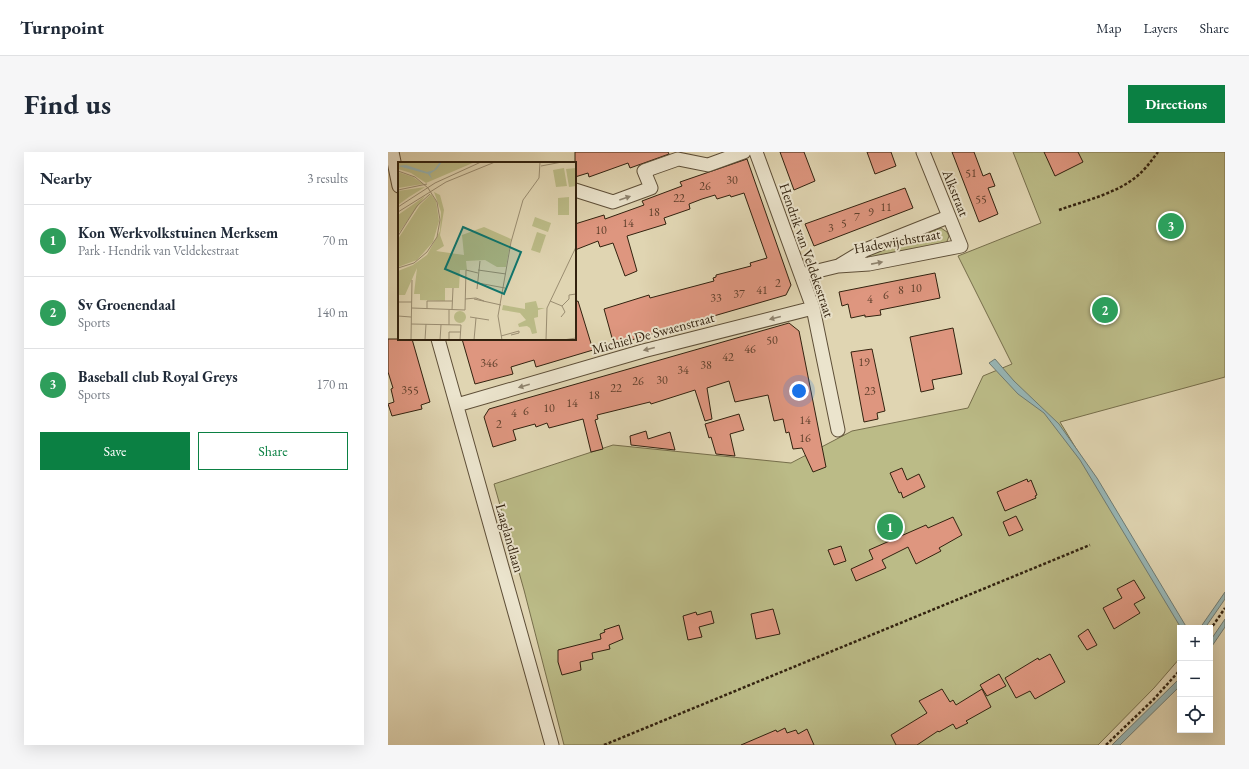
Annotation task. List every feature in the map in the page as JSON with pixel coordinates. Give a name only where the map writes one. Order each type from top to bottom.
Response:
[{"type":"street","points":[[392,152],[398,181]]},
{"type":"street","points":[[576,190],[613,202],[650,188],[644,171],[678,159],[708,165],[744,152]]},
{"type":"street","name":"Hendrik van Veldekestraat","points":[[756,152],[813,308],[838,430]]},
{"type":"street","name":"Alkstraat","points":[[923,152],[961,246]]},
{"type":"street","name":"Hadewijchstraat","points":[[838,266],[865,250],[948,217]]},
{"type":"street","name":"Hadewijchstraat","points":[[801,275],[838,266],[869,264],[961,246]]},
{"type":"street","name":"Michiel De Swaenstraat","points":[[456,404],[643,351],[813,308]]},
{"type":"street","name":"Laaglandlaan","points":[[438,340],[552,745]]},
{"type":"path","points":[[1059,210],[1113,190],[1128,182],[1144,170],[1158,152]]},
{"type":"path","points":[[604,745],[1090,545]]},
{"type":"path","points":[[1213,626],[1225,608]]},
{"type":"path","points":[[1106,745],[1154,699],[1177,673]]},
{"type":"green space","points":[[1013,152],[1225,152],[1225,377],[1060,422],[1183,625],[1177,625],[1177,661],[1154,688],[1098,745],[564,745],[524,590],[494,484],[613,445],[791,463],[852,431],[968,408],[983,376],[1012,364],[958,256],[1041,223]]},
{"type":"green space","points":[[941,228],[947,232],[949,236],[946,244],[869,259],[870,255]]},
{"type":"water","points":[[995,359],[1014,381],[1059,424],[1097,478],[1185,625],[1179,625],[1080,460],[1044,413],[1018,394],[989,363]]},
{"type":"water","points":[[1225,592],[1225,599],[1207,625],[1202,625]]},
{"type":"water","points":[[1225,619],[1225,627],[1213,645],[1213,637]]},
{"type":"water","points":[[1177,681],[1177,689],[1120,745],[1112,745]]},
{"type":"building","points":[[575,152],[668,152],[669,154],[630,168],[628,163],[589,177],[588,173],[576,177]]},
{"type":"building","points":[[780,152],[804,152],[815,181],[794,190]]},
{"type":"building","points":[[867,152],[891,152],[896,166],[875,174]]},
{"type":"building","points":[[952,152],[974,152],[983,176],[990,173],[995,186],[988,188],[998,214],[979,222]]},
{"type":"building","points":[[1044,152],[1078,152],[1083,162],[1055,176]]},
{"type":"building","points":[[747,159],[791,285],[786,295],[614,345],[604,309],[649,295],[650,298],[714,281],[713,278],[716,277],[716,275],[751,266],[750,263],[767,258],[744,193],[717,199],[715,195],[702,199],[689,204],[690,209],[664,218],[666,224],[627,236],[637,271],[625,276],[613,243],[600,247],[598,241],[576,250],[576,224],[604,215],[605,219],[644,205],[642,201],[682,186],[680,182]]},
{"type":"building","points":[[905,188],[913,208],[814,246],[805,224]]},
{"type":"building","points":[[935,273],[940,298],[880,310],[881,315],[865,317],[865,315],[851,318],[848,304],[842,306],[839,292]]},
{"type":"building","points":[[578,301],[593,350],[536,367],[534,360],[511,367],[513,374],[475,384],[462,340],[576,340],[576,302]]},
{"type":"building","points":[[789,323],[799,331],[826,467],[813,472],[802,448],[793,449],[789,432],[786,433],[783,419],[774,421],[768,395],[735,402],[729,381],[707,388],[712,419],[705,421],[695,390],[651,404],[650,402],[597,415],[598,419],[595,420],[603,449],[591,452],[583,419],[549,428],[547,423],[536,427],[535,424],[513,430],[516,440],[493,447],[484,417],[489,409]]},
{"type":"building","points":[[953,328],[962,374],[932,380],[934,389],[921,392],[910,337]]},
{"type":"building","points":[[388,339],[412,340],[430,402],[421,405],[422,409],[392,416],[388,404],[394,402],[391,389],[393,388],[388,372]]},
{"type":"building","points":[[872,349],[885,411],[877,413],[878,419],[864,422],[851,352]]},
{"type":"building","points":[[739,414],[744,430],[730,434],[735,456],[716,454],[705,424]]},
{"type":"building","points":[[646,431],[648,439],[670,432],[675,450],[631,445],[630,436]]},
{"type":"building","points":[[902,468],[907,480],[919,474],[925,487],[903,498],[901,492],[899,493],[890,473]]},
{"type":"building","points":[[1027,479],[1028,482],[1031,480],[1037,495],[1035,496],[1036,498],[1005,511],[997,492]]},
{"type":"building","points":[[1016,516],[1023,530],[1009,536],[1003,522]]},
{"type":"building","points":[[953,517],[962,535],[939,548],[941,551],[916,564],[908,547],[882,560],[886,568],[856,581],[851,569],[873,559],[869,550],[926,525],[928,528]]},
{"type":"building","points":[[841,546],[846,561],[834,565],[828,550]]},
{"type":"building","points":[[1134,580],[1145,598],[1134,604],[1140,613],[1114,629],[1103,608],[1122,598],[1117,589]]},
{"type":"building","points":[[773,609],[780,634],[756,639],[751,614]]},
{"type":"building","points":[[711,611],[714,623],[699,627],[702,637],[688,640],[683,616],[696,612],[697,615]]},
{"type":"building","points":[[619,625],[623,639],[609,645],[610,649],[592,653],[593,659],[580,662],[581,670],[562,675],[558,662],[558,650],[601,639],[600,634],[605,632],[604,630]]},
{"type":"building","points":[[1088,629],[1097,645],[1087,650],[1078,636]]},
{"type":"building","points":[[1050,654],[1065,682],[1035,699],[1030,691],[1016,698],[1005,678],[1038,658],[1039,660]]},
{"type":"building","points":[[999,674],[1006,686],[987,696],[980,685]]},
{"type":"building","points":[[942,689],[950,702],[953,700],[956,705],[982,689],[991,707],[966,721],[968,723],[956,729],[953,724],[939,732],[938,731],[917,745],[896,745],[891,735],[927,713],[919,701]]},
{"type":"building","points":[[785,728],[787,733],[796,730],[798,734],[807,729],[814,745],[741,745],[776,730],[777,732]]},
{"type":"place","name":"Baseball club Royal Greys","points":[[1171,226]]},
{"type":"place","name":"Sv Groenendaal","points":[[1105,310]]},
{"type":"place","name":"Kon Werkvolkstuinen Merksem","points":[[890,527]]}]
